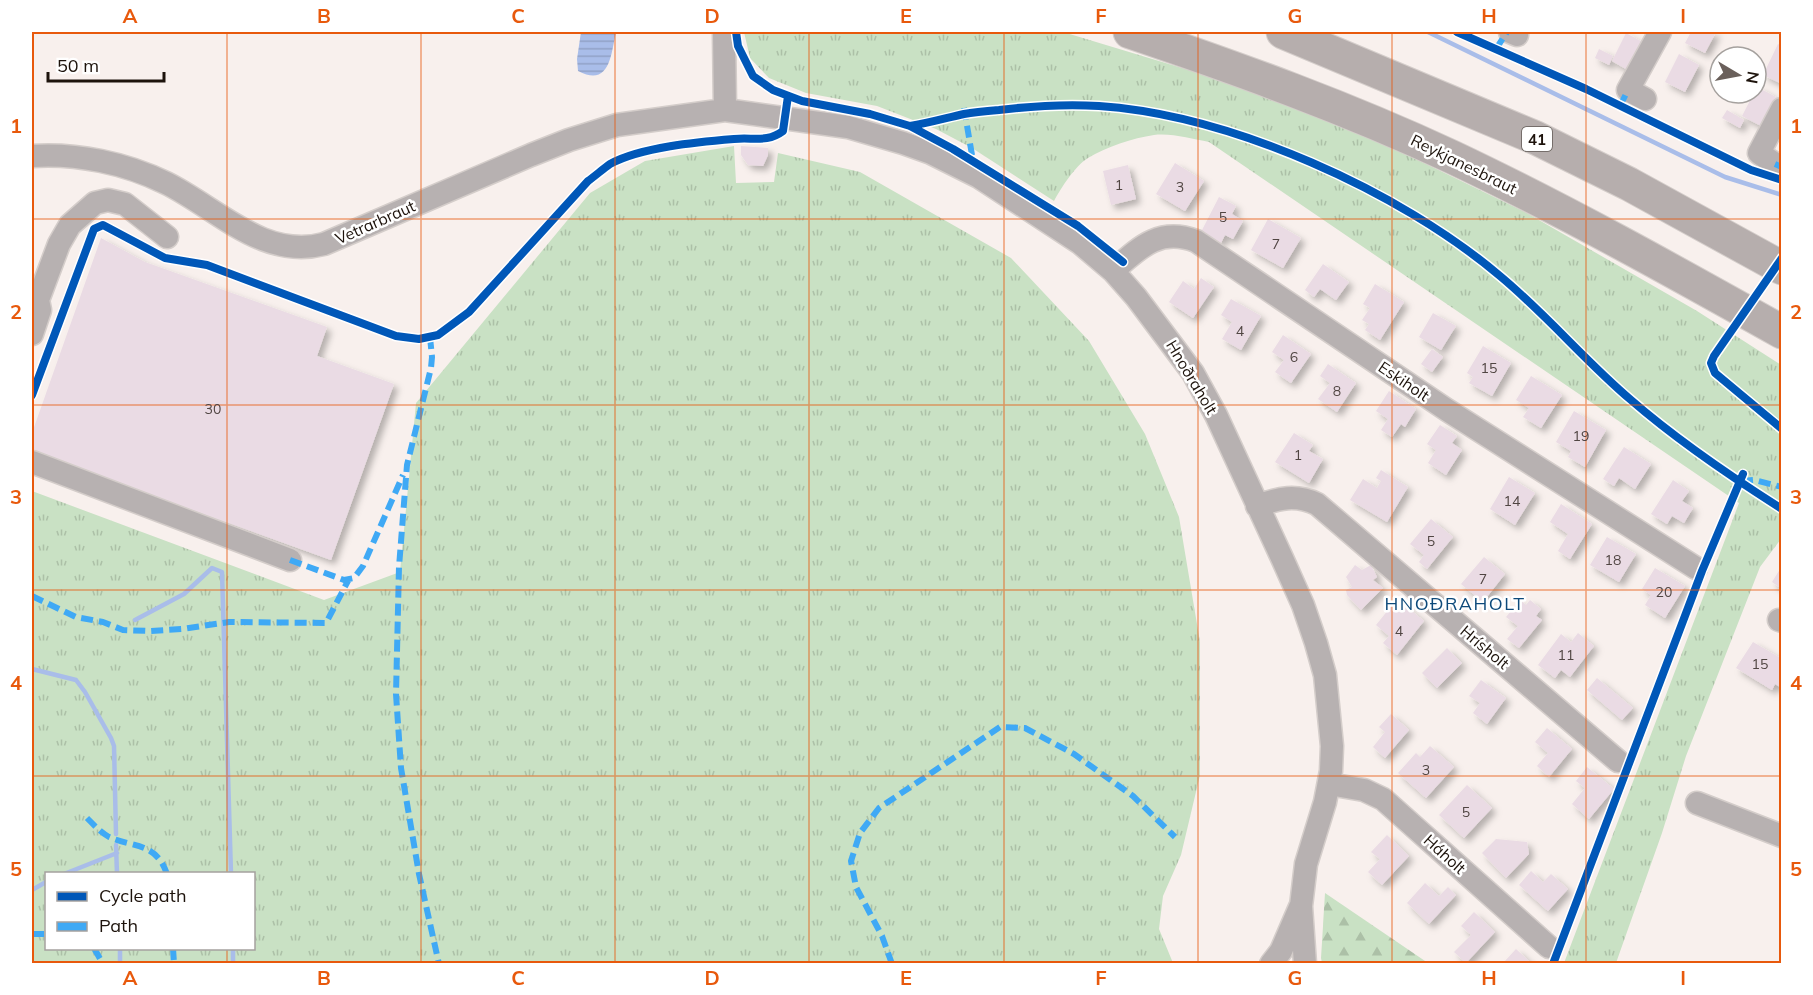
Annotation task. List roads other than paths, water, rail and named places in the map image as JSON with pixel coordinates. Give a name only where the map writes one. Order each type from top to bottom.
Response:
[{"type":"highway","name":"Reykjanesbraut","points":[[1130,32],[1302,92],[1452,157],[1605,235],[1782,332]]},
{"type":"highway","name":"41","points":[[1283,32],[1536,138],[1629,184],[1782,268]]},
{"type":"street","points":[[724,32],[725,110]]},
{"type":"street","points":[[1645,99],[1628,90],[1660,32]]},
{"type":"street","points":[[1759,154],[1782,109]]},
{"type":"street","name":"Vetrarbraut","points":[[32,156],[83,158],[127,168],[165,183],[269,242],[289,248],[301,248],[324,244],[569,140],[617,125],[725,110]]},
{"type":"street","name":"Hnoðraholt","points":[[725,110],[848,127],[931,153],[979,177],[1080,243],[1113,271],[1167,336],[1193,373],[1216,415],[1303,605],[1322,664],[1332,746],[1329,784],[1306,864],[1301,906],[1305,963]]},
{"type":"street","points":[[32,334],[40,310],[35,299],[59,244],[70,225],[95,203],[108,200],[125,204],[167,237]]},
{"type":"street","name":"Eskiholt","points":[[1113,271],[1140,248],[1158,238],[1188,238],[1196,241],[1447,410],[1696,568]]},
{"type":"street","points":[[32,462],[290,560]]},
{"type":"street","name":"Hrísholt","points":[[1257,506],[1289,497],[1302,498],[1317,504],[1618,761]]},
{"type":"street","name":"Háholt","points":[[1329,784],[1364,790],[1383,799],[1550,947]]},
{"type":"street","points":[[1697,803],[1782,836]]},
{"type":"street","name":"Hnoðraholt","points":[[1271,963],[1281,951],[1301,906]]},
{"type":"water","points":[[581,32],[616,32],[607,66],[597,75],[578,71],[577,59]]},
{"type":"waterway","points":[[1428,32],[1725,177],[1782,195]]},
{"type":"waterway","points":[[135,620],[184,594],[212,568],[222,572],[231,872]]},
{"type":"waterway","points":[[32,669],[76,680],[111,738],[114,746],[116,834]]},
{"type":"waterway","points":[[116,845],[117,872]]},
{"type":"waterway","points":[[69,872],[117,853]]},
{"type":"waterway","points":[[32,890],[45,883]]},
{"type":"waterway","points":[[120,950],[120,964]]},
{"type":"waterway","points":[[233,950],[233,964]]},
{"type":"district","name":"HNOÐRAHOLT","points":[[1455,603]]}]
